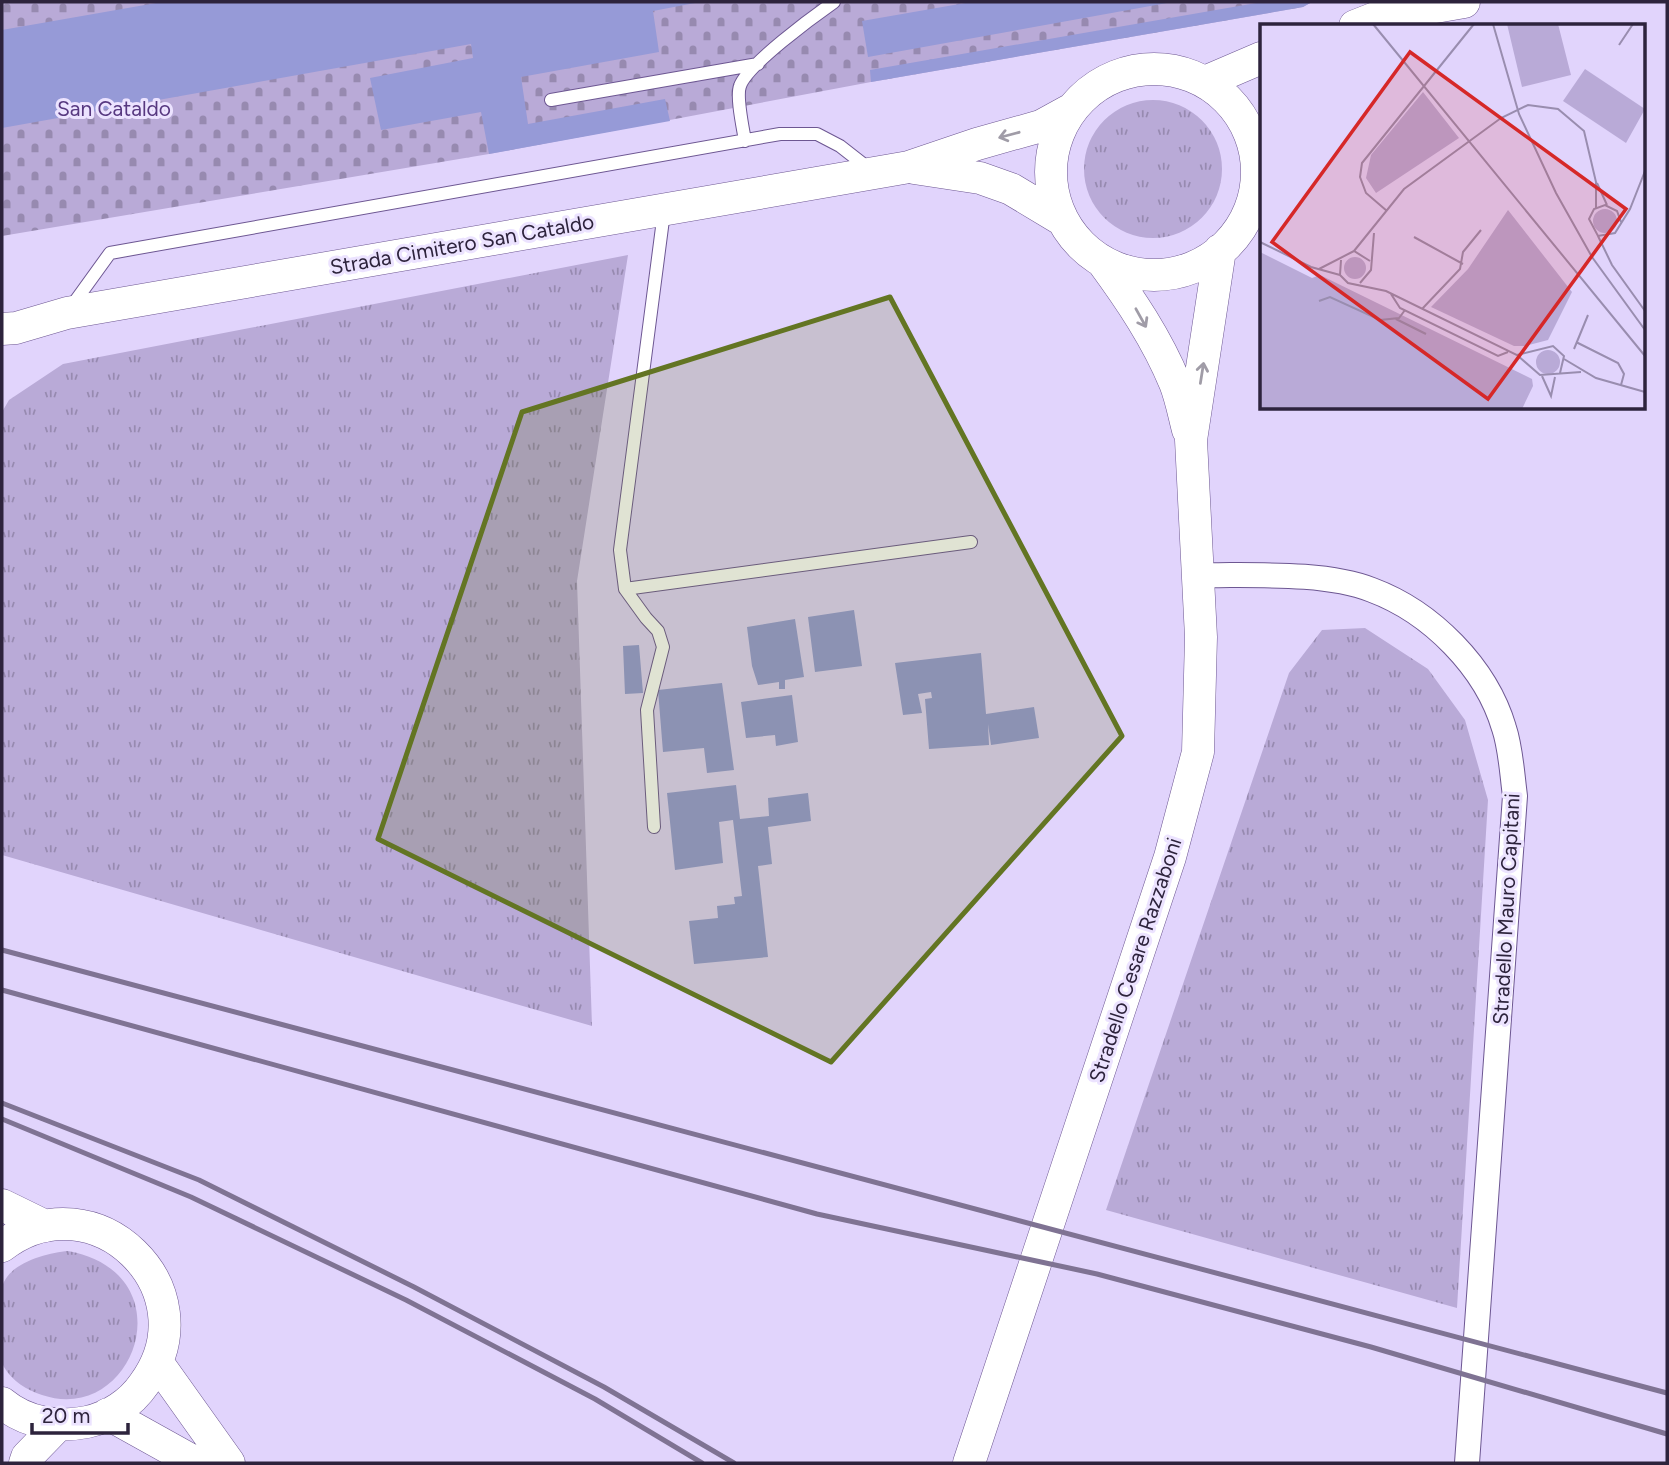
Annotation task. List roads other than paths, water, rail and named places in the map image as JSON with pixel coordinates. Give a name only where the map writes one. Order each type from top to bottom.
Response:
[{"type":"street","points":[[1360,24],[1378,17],[1464,2]]},
{"type":"street","points":[[1205,82],[1260,58]]},
{"type":"street","points":[[1170,69],[1205,82],[1224,96],[1240,115],[1259,156],[1250,210],[1238,232],[1220,250],[1199,264],[1176,273],[1150,275],[1125,271],[1102,261],[1079,243],[1062,219],[1052,191],[1051,163],[1057,134],[1072,109],[1099,84],[1133,70],[1170,69]]},
{"type":"street","name":"Strada Cimitero San Cataldo","points":[[7,333],[66,313],[909,167],[977,144],[1041,127],[1072,109]]},
{"type":"street","name":"Strada Cimitero San Cataldo","points":[[909,167],[980,178],[1011,189],[1062,219]]},
{"type":"street","name":"Stradello Cesare Razzaboni","points":[[969,1463],[1170,857],[1198,752],[1201,637],[1191,440],[1220,250]]},
{"type":"street","name":"Stradello Cesare Razzaboni","points":[[1102,261],[1130,299],[1159,350],[1175,384],[1191,440]]},
{"type":"street","name":"Stradello Mauro Capitani","points":[[1197,575],[1332,581],[1372,590],[1419,615],[1462,652],[1486,687],[1505,728],[1515,796],[1468,1463]]},
{"type":"street","points":[[2,1205],[45,1226]]},
{"type":"street","points":[[2,1246],[18,1236],[45,1226],[81,1226],[114,1237],[142,1261],[152,1275],[163,1309],[164,1327],[157,1362],[151,1375],[132,1398],[108,1415],[92,1421],[58,1425],[22,1416],[2,1403]]},
{"type":"street","points":[[157,1362],[229,1463]]},
{"type":"street","points":[[108,1415],[196,1463]]},
{"type":"street","points":[[25,1463],[27,1457],[58,1425]]},
{"type":"lane","points":[[745,141],[738,88],[744,78],[785,40],[834,2]]},
{"type":"lane","points":[[551,100],[758,64]]},
{"type":"lane","points":[[66,313],[110,253],[780,134],[817,134],[840,146],[874,173]]},
{"type":"lane","points":[[654,827],[647,710],[663,647],[658,631],[625,589],[620,550],[664,208]]},
{"type":"lane","points":[[625,589],[971,542]]},
{"type":"railway","points":[[2,950],[1667,1393]]},
{"type":"railway","points":[[2,990],[817,1214],[1097,1274],[1371,1347],[1667,1434]]},
{"type":"railway","points":[[2,1103],[199,1180],[414,1287],[604,1387],[734,1463]]},
{"type":"railway","points":[[2,1119],[191,1197],[406,1300],[595,1399],[702,1463]]},
{"type":"park label","name":"San Cataldo","points":[[114,108]]}]
